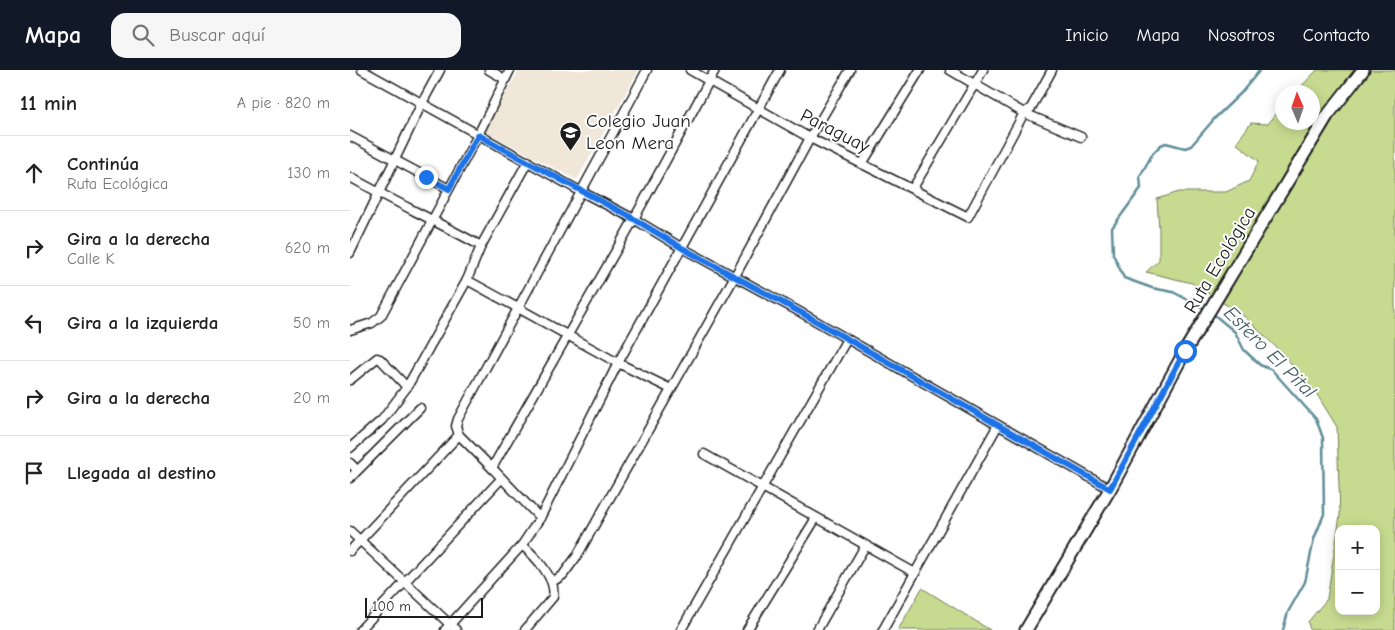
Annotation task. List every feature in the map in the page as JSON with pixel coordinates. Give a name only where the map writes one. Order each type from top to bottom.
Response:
[{"type":"main road","name":"Ruta Ecológica","points":[[1026,630],[1110,489],[1185,351],[1327,116],[1363,70]]},
{"type":"street","points":[[362,70],[634,219],[682,248],[847,339],[1110,489]]},
{"type":"street","points":[[351,250],[422,103],[440,70]]},
{"type":"street","points":[[489,70],[505,79]]},
{"type":"street","points":[[350,330],[372,323],[381,316],[478,135],[510,70]]},
{"type":"street","points":[[540,518],[459,435],[456,426],[458,418],[516,308],[646,70]]},
{"type":"street","name":"Paraguay","points":[[690,70],[810,138],[968,217],[1024,113]]},
{"type":"street","points":[[492,468],[634,219],[715,70]]},
{"type":"street","points":[[350,531],[450,628],[522,545],[540,518],[618,364],[780,70]]},
{"type":"street","points":[[552,582],[564,575],[577,556],[735,276],[810,138],[850,70]]},
{"type":"street","points":[[862,164],[920,70]]},
{"type":"street","points":[[950,70],[1024,113],[1081,137]]},
{"type":"street","points":[[913,188],[983,70]]},
{"type":"street","points":[[1024,113],[1031,108],[1052,70]]},
{"type":"street","points":[[350,136],[449,189]]},
{"type":"street","points":[[350,448],[382,420],[407,387],[467,280],[481,246],[528,161]]},
{"type":"street","points":[[350,177],[379,194],[433,219],[481,246]]},
{"type":"street","points":[[467,280],[618,364],[671,389]]},
{"type":"street","points":[[685,629],[762,487],[847,339]]},
{"type":"street","points":[[350,380],[377,358],[380,358],[407,387]]},
{"type":"street","points":[[350,478],[420,408]]},
{"type":"street","points":[[883,630],[998,425]]},
{"type":"street","points":[[350,551],[459,435]]},
{"type":"street","points":[[704,454],[915,573]]},
{"type":"street","points":[[350,463],[357,470]]},
{"type":"street","points":[[360,630],[501,479]]},
{"type":"street","points":[[747,630],[816,518]]},
{"type":"street","points":[[522,545],[529,550],[552,582],[554,590],[553,597],[525,630]]},
{"type":"street","points":[[817,630],[866,546]]},
{"type":"shaded area","points":[[519,70],[639,70],[577,180],[484,131]]},
{"type":"green space","points":[[1317,70],[1395,70],[1395,630],[1310,630],[1308,622],[1327,599],[1335,547],[1335,615],[1380,615],[1380,525],[1338,525],[1340,515],[1337,427],[1316,393],[1282,353],[1245,317],[1192,283],[1146,272],[1159,260],[1157,199],[1179,192],[1226,192],[1249,181],[1259,161],[1236,143],[1251,123],[1268,124],[1275,116],[1275,130],[1320,130],[1320,85],[1303,85]]},
{"type":"green space","points":[[922,588],[990,630],[898,630]]},
{"type":"waterway","name":"Estero El Pital","points":[[1207,310],[1173,292],[1152,288],[1124,278],[1113,254],[1112,228],[1141,188],[1140,176],[1153,153],[1166,143],[1185,148],[1191,146],[1260,70]]},
{"type":"waterway","name":"Estero El Pital","points":[[1212,313],[1235,332],[1244,350],[1260,365],[1272,370],[1316,419],[1323,438],[1324,514],[1314,539],[1305,582],[1288,612],[1283,630]]},
{"type":"place","name":"Colegio Juan Leon Mera","points":[[570,151]]},
{"type":"route","points":[[426,177],[449,189],[478,135],[634,219],[682,248],[800,312],[1110,489],[1185,351]]}]
